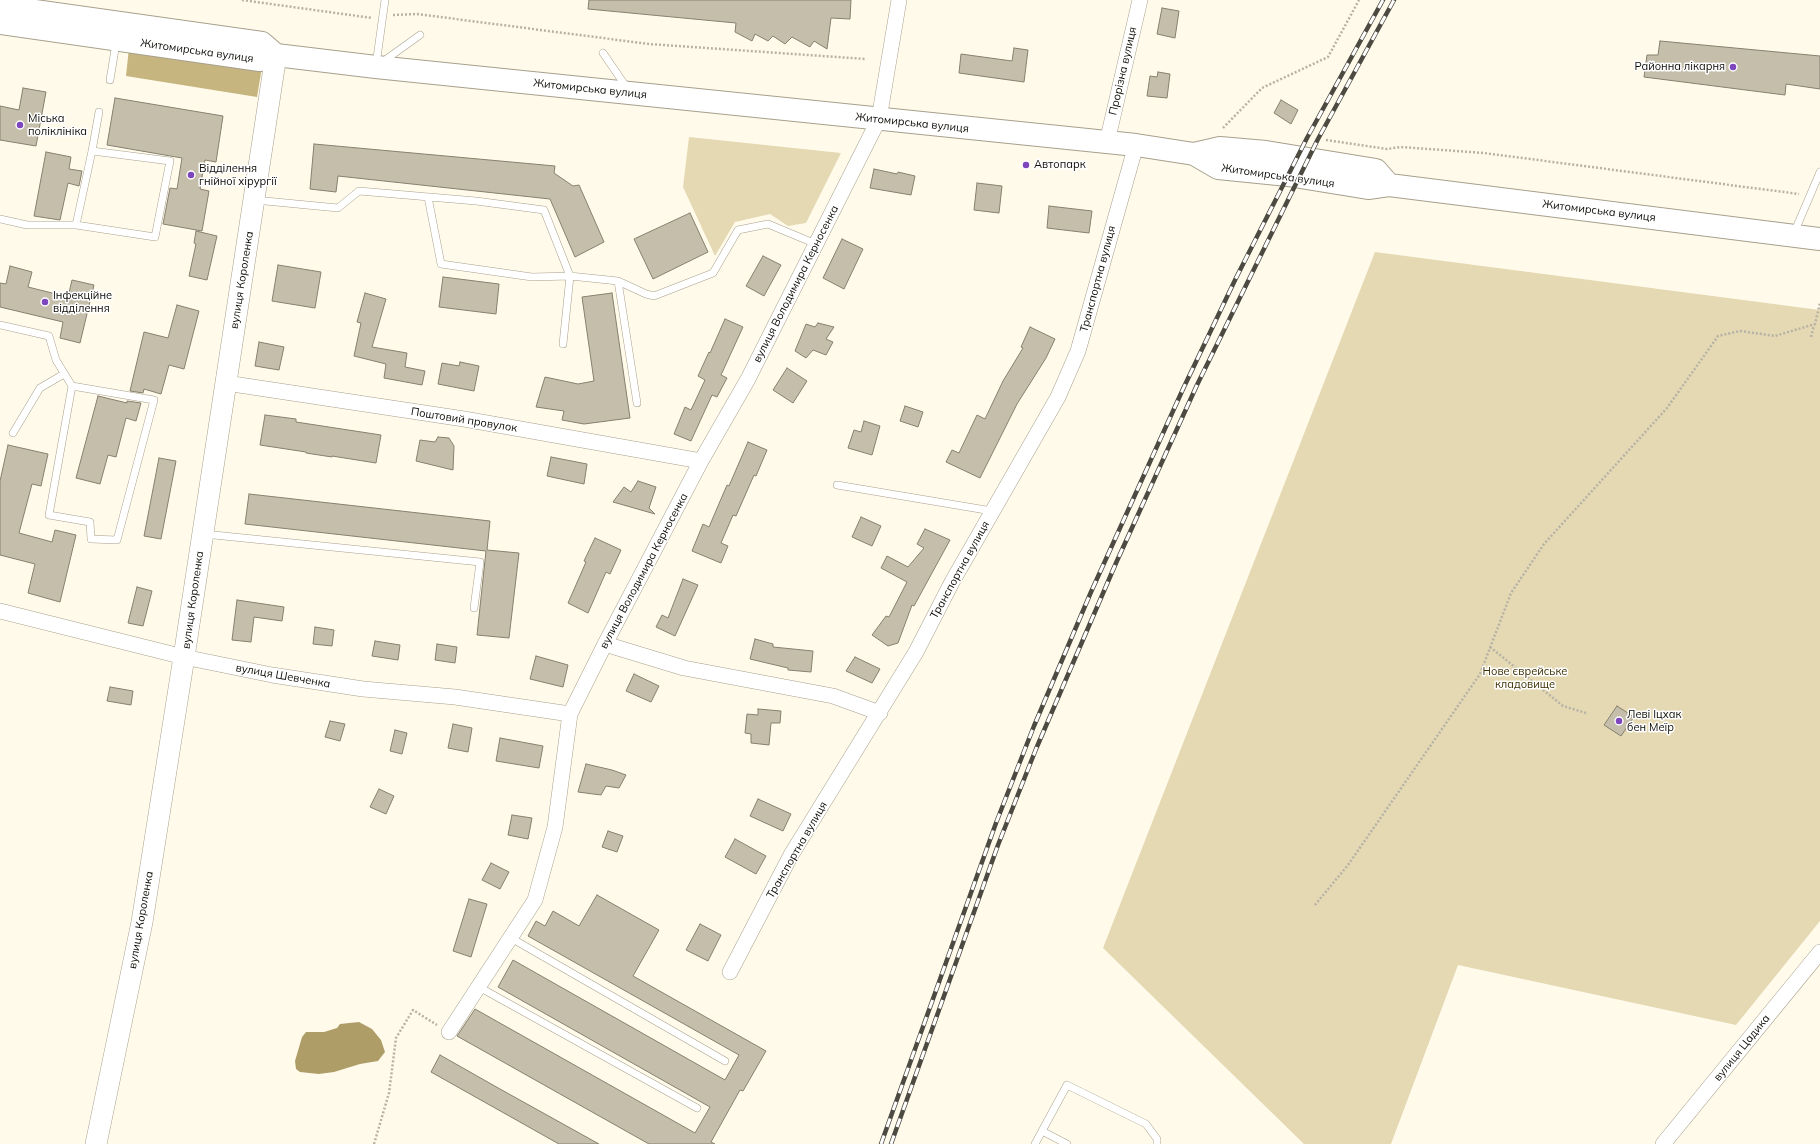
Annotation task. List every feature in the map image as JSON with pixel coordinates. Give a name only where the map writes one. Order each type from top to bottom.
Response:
[{"type":"main road","points":[[0,6],[262,42],[276,55]]},
{"type":"main road","name":"Житомирська вулиця","points":[[0,23],[260,60],[276,55],[376,67],[1136,145],[1194,154],[1218,168],[1288,176],[1368,188],[1389,185],[1820,239]]},
{"type":"main road","name":"вулиця Короленка","points":[[96,1144],[142,922],[276,55]]},
{"type":"street","name":"вулиця Володимира Керносенка","points":[[449,1032],[535,900],[555,827],[570,714],[701,461],[748,379],[879,119],[899,0]]},
{"type":"street","name":"Прорізна вулиця","points":[[1107,142],[1140,0]]},
{"type":"street","name":"Транспортна вулиця","points":[[730,972],[791,855],[880,713],[916,652],[952,582],[1058,397],[1078,351],[1136,145]]},
{"type":"street","name":"Поштовий провулок","points":[[226,383],[464,419],[701,461]]},
{"type":"street","name":"вулиця Шевченка","points":[[0,611],[184,657],[272,675],[363,690],[455,697],[570,714]]},
{"type":"street","points":[[605,644],[684,668],[834,696],[880,713]]},
{"type":"street","name":"вулиця Цадика","points":[[1663,1144],[1820,952]]},
{"type":"lane","points":[[376,67],[385,0]]},
{"type":"lane","points":[[376,67],[420,35]]},
{"type":"lane","points":[[110,80],[116,40]]},
{"type":"lane","points":[[603,53],[631,93]]},
{"type":"lane","points":[[76,225],[100,112]]},
{"type":"lane","points":[[0,219],[27,225],[76,225],[155,237],[170,161],[92,150]]},
{"type":"lane","points":[[1793,235],[1820,172]]},
{"type":"lane","points":[[254,200],[338,208],[358,191],[544,210],[570,276],[563,344]]},
{"type":"lane","points":[[428,197],[441,264],[532,277],[570,276],[618,281],[646,294],[654,296],[713,273],[738,230],[768,224],[816,244]]},
{"type":"lane","points":[[618,281],[637,404]]},
{"type":"lane","points":[[0,325],[49,336],[56,360],[72,386],[49,515],[90,522],[91,539],[117,540],[154,400],[72,386]]},
{"type":"lane","points":[[13,434],[40,388],[64,374]]},
{"type":"lane","points":[[837,485],[992,511]]},
{"type":"lane","points":[[202,534],[480,562],[474,608]]},
{"type":"lane","points":[[511,938],[725,1061]]},
{"type":"lane","points":[[479,987],[697,1108]]},
{"type":"lane","points":[[1035,1144],[1067,1085],[1146,1124],[1157,1139],[1157,1144]]},
{"type":"lane","points":[[1042,1131],[1067,1144]]},
{"type":"path","points":[[242,0],[370,19],[383,16],[417,14],[650,44],[866,59]]},
{"type":"path","points":[[1223,128],[1262,88],[1328,57],[1359,0]]},
{"type":"path","points":[[1326,140],[1388,150],[1401,147],[1484,153],[1810,196]]},
{"type":"path","points":[[1811,337],[1820,303]]},
{"type":"path","points":[[1315,905],[1348,865],[1480,674],[1511,593],[1544,544],[1667,408],[1718,336],[1740,331],[1775,336],[1815,324]]},
{"type":"path","points":[[1490,647],[1563,706],[1586,713]]},
{"type":"path","points":[[374,1144],[389,1092],[396,1038],[413,1010],[449,1032]]},
{"type":"green space","points":[[689,137],[841,153],[806,223],[788,226],[770,214],[735,222],[715,256],[683,187]]},
{"type":"green space","name":"Нове єврейське кладовище","points":[[1375,252],[1820,310],[1820,921],[1736,1025],[1458,965],[1391,1144],[1304,1144],[1103,948]]},
{"type":"shaded area","points":[[129,48],[262,67],[257,97],[126,76]]},
{"type":"shaded area","points":[[359,1022],[372,1029],[381,1040],[385,1052],[378,1061],[360,1064],[334,1072],[319,1074],[300,1072],[296,1069],[295,1061],[302,1037],[306,1032],[324,1032],[337,1028],[340,1024]]},
{"type":"building","points":[[589,0],[851,0],[850,19],[831,18],[827,49],[814,41],[810,47],[792,37],[785,44],[773,36],[768,41],[755,34],[752,41],[735,32],[736,23],[588,9]]},
{"type":"building","points":[[1162,8],[1179,11],[1175,38],[1157,34]]},
{"type":"building","name":"Районна лікарня","points":[[1660,41],[1820,56],[1820,89],[1786,84],[1785,95],[1644,77],[1647,55],[1658,55]]},
{"type":"building","points":[[1014,48],[1028,50],[1024,82],[959,73],[961,54],[1012,61]]},
{"type":"building","points":[[1158,72],[1170,74],[1167,98],[1147,96],[1150,76],[1157,77]]},
{"type":"building","name":"Міська поліклініка","points":[[23,88],[46,92],[36,146],[0,140],[0,106],[19,110]]},
{"type":"building","name":"Відділення гнійної хірургії","points":[[115,98],[223,116],[216,162],[205,160],[200,189],[209,191],[202,231],[163,224],[170,188],[177,189],[182,158],[107,145]]},
{"type":"building","points":[[1281,100],[1298,110],[1291,124],[1274,113]]},
{"type":"building","points":[[314,144],[555,166],[554,173],[573,186],[579,185],[604,242],[575,257],[550,199],[338,176],[336,192],[310,189]]},
{"type":"building","points":[[46,152],[71,157],[69,169],[82,171],[79,186],[68,183],[60,220],[34,216]]},
{"type":"building","points":[[874,169],[915,176],[911,195],[870,188]]},
{"type":"building","points":[[977,183],[1002,186],[999,213],[974,210]]},
{"type":"building","points":[[1049,206],[1092,211],[1089,233],[1047,228]]},
{"type":"building","points":[[690,213],[708,252],[653,279],[634,239]]},
{"type":"building","points":[[196,231],[217,236],[207,280],[189,276],[196,244],[194,243]]},
{"type":"building","points":[[842,239],[863,249],[844,289],[823,278]]},
{"type":"building","points":[[763,256],[781,265],[764,296],[746,286]]},
{"type":"building","points":[[278,265],[321,272],[315,308],[272,301]]},
{"type":"building","name":"Інфекційне відділення","points":[[10,266],[32,272],[28,287],[68,297],[72,280],[94,285],[80,343],[60,338],[63,322],[0,307],[0,283],[6,284]]},
{"type":"building","points":[[443,277],[499,284],[496,314],[439,307]]},
{"type":"building","points":[[365,293],[386,299],[372,347],[407,353],[405,367],[425,371],[422,385],[384,378],[386,364],[354,356],[361,323],[357,322]]},
{"type":"building","points":[[612,293],[630,418],[584,424],[562,420],[564,411],[536,407],[545,377],[578,384],[594,381],[582,297]]},
{"type":"building","points":[[177,305],[199,311],[184,369],[169,365],[161,394],[144,389],[143,393],[130,391],[144,332],[168,338]]},
{"type":"building","points":[[725,319],[743,327],[721,375],[727,378],[717,397],[712,395],[691,441],[674,434],[685,407],[691,410],[705,380],[698,376]]},
{"type":"building","points":[[818,323],[834,327],[826,339],[833,342],[826,355],[813,350],[806,358],[795,351],[806,324],[815,327]]},
{"type":"building","points":[[1030,327],[1055,339],[1046,358],[1017,404],[980,478],[946,462],[952,450],[959,453],[977,415],[985,419],[1003,381],[1023,348],[1021,347]]},
{"type":"building","points":[[259,342],[284,347],[279,370],[255,366]]},
{"type":"building","points":[[460,362],[479,366],[474,391],[438,384],[442,363],[459,366]]},
{"type":"building","points":[[787,368],[807,381],[793,403],[773,390]]},
{"type":"building","points":[[98,396],[127,403],[127,401],[141,403],[136,421],[126,418],[116,457],[108,455],[100,484],[76,478]]},
{"type":"building","points":[[905,406],[923,412],[918,427],[900,421]]},
{"type":"building","points":[[265,415],[296,419],[296,422],[381,435],[376,463],[260,445]]},
{"type":"building","points":[[864,421],[880,426],[872,455],[848,448],[854,430],[861,432]]},
{"type":"building","points":[[438,437],[449,438],[454,446],[453,470],[416,461],[420,440],[435,442]]},
{"type":"building","points":[[748,442],[767,450],[756,476],[754,475],[736,516],[733,515],[721,543],[728,546],[721,563],[692,551],[703,524],[709,527]]},
{"type":"building","points":[[8,445],[48,454],[41,486],[32,484],[19,533],[52,542],[55,530],[76,535],[60,602],[28,593],[35,564],[0,555],[0,481]]},
{"type":"building","points":[[551,457],[587,464],[584,484],[547,476]]},
{"type":"building","points":[[159,458],[176,461],[161,539],[144,536]]},
{"type":"building","points":[[638,481],[656,487],[649,508],[655,514],[613,502],[624,487],[631,492]]},
{"type":"building","points":[[249,494],[490,521],[487,550],[519,553],[509,638],[477,635],[486,551],[245,524]]},
{"type":"building","points":[[861,517],[881,526],[872,546],[852,537]]},
{"type":"building","points":[[925,529],[950,540],[914,606],[912,605],[898,643],[888,646],[872,635],[886,616],[889,617],[907,582],[881,568],[887,556],[908,567],[924,548],[917,544]]},
{"type":"building","points":[[595,538],[621,550],[610,574],[606,572],[588,613],[568,603],[586,562],[584,561]]},
{"type":"building","points":[[683,579],[698,585],[675,636],[656,627],[662,615],[668,618]]},
{"type":"building","points":[[137,587],[152,591],[143,626],[128,623]]},
{"type":"building","points":[[237,600],[284,607],[282,621],[254,617],[251,642],[232,640]]},
{"type":"building","points":[[315,627],[334,630],[332,646],[313,644]]},
{"type":"building","points":[[755,639],[773,644],[773,647],[813,651],[811,672],[788,670],[788,668],[750,659]]},
{"type":"building","points":[[375,641],[400,645],[398,660],[372,656]]},
{"type":"building","points":[[437,644],[457,647],[455,663],[435,660]]},
{"type":"building","points":[[536,656],[568,665],[563,687],[530,679]]},
{"type":"building","points":[[855,657],[880,669],[872,683],[846,671]]},
{"type":"building","points":[[634,674],[659,686],[651,702],[626,691]]},
{"type":"building","points":[[110,687],[133,691],[131,705],[107,701]]},
{"type":"building","points":[[1617,706],[1634,717],[1621,736],[1604,725]]},
{"type":"building","points":[[758,709],[781,711],[780,723],[771,723],[769,745],[751,743],[751,734],[745,733],[747,714],[758,715]]},
{"type":"building","points":[[330,721],[345,724],[340,741],[325,737]]},
{"type":"building","points":[[453,724],[472,728],[468,752],[448,748]]},
{"type":"building","points":[[395,730],[407,733],[402,754],[390,751]]},
{"type":"building","points":[[500,738],[543,746],[539,768],[496,761]]},
{"type":"building","points":[[586,764],[626,775],[619,788],[606,786],[601,795],[578,792]]},
{"type":"building","points":[[379,789],[394,796],[386,814],[370,807]]},
{"type":"building","points":[[758,799],[791,814],[783,831],[750,816]]},
{"type":"building","points":[[512,815],[532,818],[528,839],[508,835]]},
{"type":"building","points":[[608,831],[623,836],[617,852],[602,847]]},
{"type":"building","points":[[735,839],[766,856],[756,874],[725,857]]},
{"type":"building","points":[[491,863],[509,872],[500,889],[482,880]]},
{"type":"building","points":[[597,895],[659,930],[633,976],[766,1051],[743,1091],[740,1090],[711,1142],[715,1144],[649,1144],[457,1036],[475,1009],[695,1133],[710,1107],[498,987],[513,960],[725,1080],[739,1055],[528,936],[536,921],[545,926],[553,911],[579,926]]},
{"type":"building","points":[[469,899],[487,904],[471,957],[453,951]]},
{"type":"building","points":[[700,924],[721,935],[708,961],[686,950]]},
{"type":"building","points":[[440,1055],[599,1144],[559,1144],[431,1072]]},
{"type":"railway","points":[[881,1144],[996,823],[1034,726],[1091,592],[1183,389],[1236,278],[1307,138],[1383,0]]},
{"type":"railway","points":[[891,1144],[998,845],[1036,749],[1116,563],[1197,385],[1318,139],[1394,0]]},
{"type":"place","name":"Районна лікарня","points":[[1733,67]]},
{"type":"place","name":"Міська поліклініка","points":[[20,125]]},
{"type":"place","name":"Автопарк","points":[[1026,165]]},
{"type":"place","name":"Відділення гнійної хірургії","points":[[191,175]]},
{"type":"place","name":"Інфекційне відділення","points":[[45,302]]},
{"type":"place","name":"Леві Іцхак бен Меїр","points":[[1619,721]]}]
